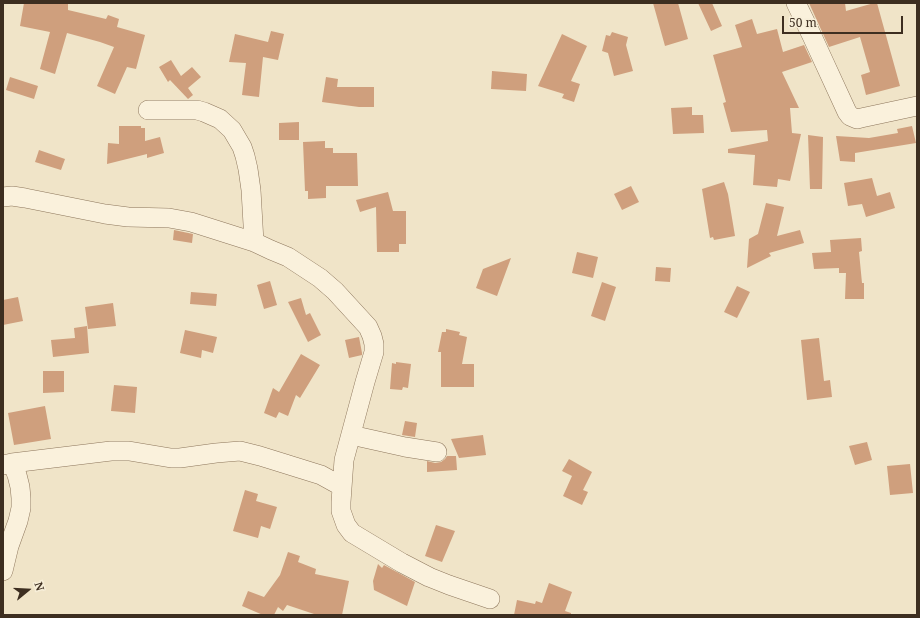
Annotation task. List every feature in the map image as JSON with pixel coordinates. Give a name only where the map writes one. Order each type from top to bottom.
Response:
[{"type":"street","points":[[796,3],[850,116],[861,118],[917,106]]},
{"type":"street","points":[[148,110],[197,110],[220,120],[232,130],[242,147],[248,169],[251,190],[254,242]]},
{"type":"street","points":[[6,194],[105,214],[128,217],[178,219],[254,242],[288,257],[320,278],[345,301],[368,327],[374,342],[374,352],[344,460],[341,486],[341,502],[344,521],[352,533],[402,564],[448,585],[490,598]]},
{"type":"street","points":[[351,435],[405,447],[437,452]]},
{"type":"street","points":[[3,571],[9,546],[18,521],[21,498],[17,476],[8,464],[111,451],[129,451],[171,458],[180,458],[240,451],[321,475],[341,486]]},
{"type":"street","points":[[321,475],[344,460]]},
{"type":"building","points":[[24,3],[68,3],[68,10],[106,19],[108,15],[119,19],[117,27],[145,35],[136,69],[127,67],[115,94],[97,86],[114,47],[67,33],[55,74],[40,69],[50,32],[20,26]]},
{"type":"building","points":[[653,3],[678,3],[688,39],[665,46]]},
{"type":"building","points":[[698,3],[712,3],[722,26],[711,31]]},
{"type":"building","points":[[809,3],[845,3],[846,11],[877,3],[900,86],[866,95],[861,75],[870,72],[860,37],[829,47]]},
{"type":"building","points":[[752,19],[757,34],[777,29],[783,52],[804,45],[812,62],[782,72],[799,108],[790,108],[792,133],[801,134],[790,181],[778,179],[777,187],[753,185],[755,155],[728,153],[728,149],[768,141],[767,130],[731,132],[723,103],[726,102],[713,55],[742,47],[735,25]]},
{"type":"building","points":[[271,31],[284,34],[278,60],[263,57],[259,97],[242,95],[246,63],[229,62],[235,34],[268,42]]},
{"type":"building","points":[[612,32],[628,37],[626,45],[633,71],[614,76],[608,53],[602,51],[606,35],[610,36]]},
{"type":"building","points":[[562,34],[587,46],[571,81],[580,84],[574,102],[562,98],[564,94],[538,86]]},
{"type":"building","points":[[171,60],[181,76],[192,67],[201,77],[188,88],[193,95],[188,99],[170,80],[168,82],[159,67]]},
{"type":"building","points":[[492,71],[527,74],[526,91],[491,89]]},
{"type":"building","points":[[10,77],[38,86],[34,99],[6,90]]},
{"type":"building","points":[[326,77],[338,79],[337,87],[374,87],[374,107],[359,107],[322,102]]},
{"type":"building","points":[[692,107],[692,115],[703,115],[704,133],[673,134],[671,108]]},
{"type":"building","points":[[299,122],[299,140],[279,140],[279,123]]},
{"type":"building","points":[[119,126],[141,126],[141,128],[145,128],[145,141],[160,137],[164,153],[147,158],[147,154],[107,164],[108,143],[119,144]]},
{"type":"building","points":[[912,126],[916,143],[855,153],[855,162],[840,161],[836,136],[869,138],[898,133],[897,129]]},
{"type":"building","points":[[808,135],[823,137],[822,189],[810,189]]},
{"type":"building","points":[[325,141],[325,148],[333,148],[333,153],[357,153],[358,186],[326,186],[326,198],[308,199],[308,191],[305,191],[303,142]]},
{"type":"building","points":[[39,150],[65,159],[61,170],[35,162]]},
{"type":"building","points":[[872,178],[877,196],[890,192],[895,208],[866,217],[862,204],[848,206],[844,183]]},
{"type":"building","points":[[724,182],[728,194],[735,236],[714,240],[713,237],[710,238],[702,189]]},
{"type":"building","points":[[631,186],[639,202],[622,210],[614,194]]},
{"type":"building","points":[[388,192],[393,211],[406,211],[406,244],[399,244],[399,252],[377,252],[376,207],[360,212],[356,200]]},
{"type":"building","points":[[766,203],[784,207],[777,236],[800,230],[804,243],[769,253],[771,256],[747,268],[749,239],[758,234]]},
{"type":"building","points":[[174,230],[193,234],[192,243],[173,240]]},
{"type":"building","points":[[861,238],[862,251],[859,252],[862,283],[864,283],[864,299],[845,299],[846,273],[839,273],[839,268],[814,269],[812,253],[831,252],[830,240]]},
{"type":"building","points":[[577,252],[598,257],[593,278],[572,273]]},
{"type":"building","points":[[511,258],[497,296],[476,288],[483,269]]},
{"type":"building","points":[[656,267],[671,268],[670,282],[655,281]]},
{"type":"building","points":[[270,281],[277,305],[264,309],[257,285]]},
{"type":"building","points":[[602,282],[616,287],[605,321],[591,316]]},
{"type":"building","points":[[737,286],[750,292],[737,318],[724,312]]},
{"type":"building","points":[[191,292],[217,294],[216,306],[190,304]]},
{"type":"building","points":[[18,297],[23,321],[3,325],[3,300]]},
{"type":"building","points":[[301,298],[306,315],[310,313],[321,335],[308,342],[288,302]]},
{"type":"building","points":[[113,303],[116,326],[88,329],[85,307]]},
{"type":"building","points":[[87,326],[89,353],[53,357],[51,340],[75,338],[74,328]]},
{"type":"building","points":[[446,329],[460,332],[459,335],[467,337],[462,364],[474,364],[474,387],[441,387],[441,352],[438,352],[442,332],[446,332]]},
{"type":"building","points":[[185,330],[217,337],[213,353],[202,350],[201,358],[180,353]]},
{"type":"building","points":[[359,337],[362,355],[349,358],[345,340]]},
{"type":"building","points":[[819,338],[824,381],[830,380],[832,397],[807,400],[801,340]]},
{"type":"building","points":[[301,354],[320,365],[300,398],[296,395],[288,416],[279,412],[276,418],[264,413],[273,388],[279,392]]},
{"type":"building","points":[[396,362],[411,364],[408,388],[403,387],[402,390],[390,389],[392,363],[396,364]]},
{"type":"building","points":[[43,371],[64,371],[64,392],[43,393]]},
{"type":"building","points":[[114,385],[137,387],[135,413],[111,411]]},
{"type":"building","points":[[45,406],[51,439],[14,445],[8,413]]},
{"type":"building","points":[[405,421],[417,423],[415,437],[402,435]]},
{"type":"building","points":[[483,435],[486,455],[459,458],[451,439]]},
{"type":"building","points":[[867,442],[872,460],[855,465],[849,446]]},
{"type":"building","points":[[447,456],[456,456],[457,470],[427,472],[427,461],[435,463],[441,462]]},
{"type":"building","points":[[569,459],[592,472],[583,490],[588,492],[582,505],[563,496],[572,476],[562,471]]},
{"type":"building","points":[[910,464],[913,493],[890,495],[887,466]]},
{"type":"building","points":[[245,490],[258,494],[256,501],[277,507],[270,529],[261,526],[258,538],[233,531]]},
{"type":"building","points":[[436,525],[455,531],[442,562],[425,556]]},
{"type":"building","points":[[288,552],[300,556],[298,562],[316,569],[315,574],[349,581],[342,615],[317,615],[287,605],[283,611],[278,607],[274,615],[263,615],[242,606],[248,591],[264,597],[280,575]]},
{"type":"building","points":[[378,564],[382,568],[384,565],[415,582],[407,606],[374,590],[373,581]]},
{"type":"building","points":[[549,583],[572,592],[565,611],[571,613],[571,615],[514,615],[517,600],[535,604],[536,601],[542,603]]}]
